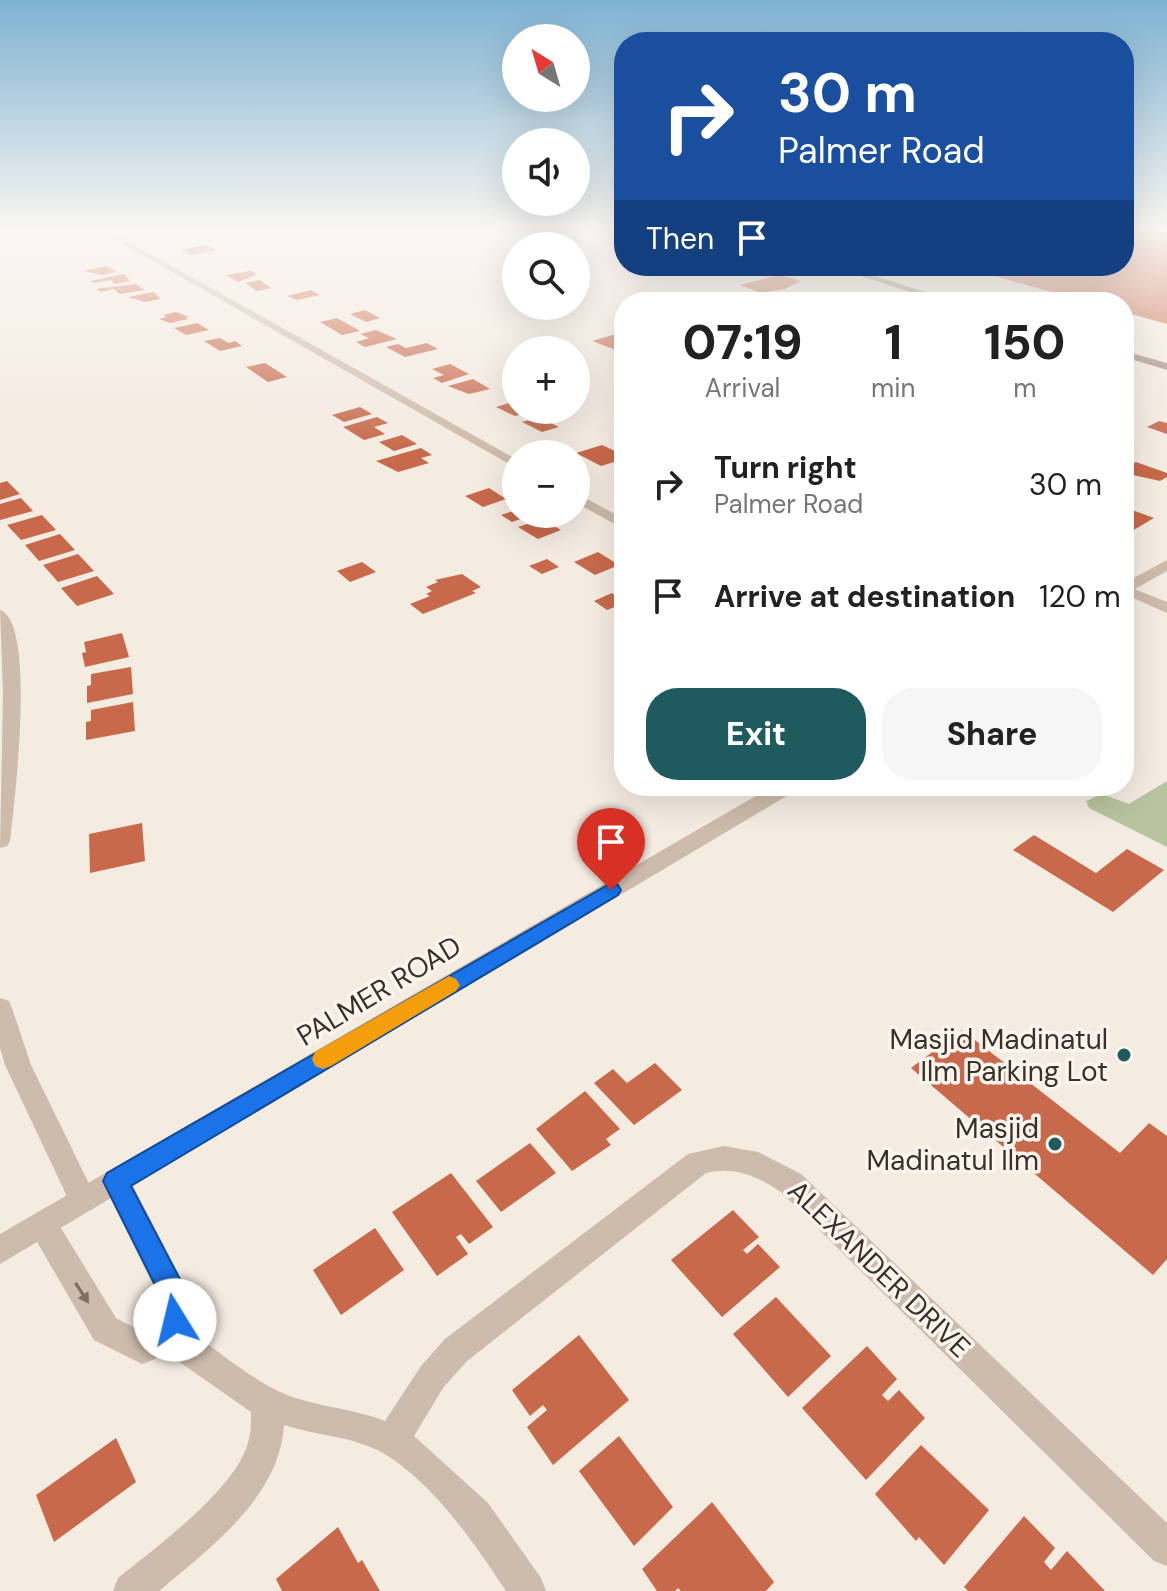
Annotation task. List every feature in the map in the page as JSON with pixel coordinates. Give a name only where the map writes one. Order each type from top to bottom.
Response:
[{"type":"main road","points":[[1134,357],[1167,367]]},
{"type":"street","points":[[230,302],[502,456]]},
{"type":"street","points":[[590,505],[614,519]]},
{"type":"street","points":[[1134,584],[1167,565]]},
{"type":"street","points":[[1134,594],[1167,608]]},
{"type":"street","points":[[0,615],[7,631],[13,671],[0,841]]},
{"type":"street","name":"PALMER ROAD","points":[[0,1250],[771,796]]},
{"type":"street","points":[[0,1008],[18,1065],[83,1200]]},
{"type":"street","name":"ALEXANDER DRIVE","points":[[392,1440],[432,1377],[456,1350],[698,1163],[735,1156],[772,1169],[791,1183],[1167,1548]]},
{"type":"street","points":[[116,1181],[179,1304],[171,1337]]},
{"type":"street","points":[[43,1225],[105,1329],[142,1348],[171,1337]]},
{"type":"street","points":[[171,1337],[268,1404],[311,1418],[360,1427],[392,1440],[431,1471],[476,1515],[528,1591]]},
{"type":"street","points":[[131,1591],[212,1520],[252,1472],[265,1446],[268,1404]]},
{"type":"green space","points":[[1167,781],[1167,847],[1089,808],[1086,801],[1107,796],[1129,804]]},
{"type":"building","points":[[1134,302],[1167,302],[1167,324],[1134,315]]},
{"type":"building","points":[[365,310],[380,318],[366,322],[350,314]]},
{"type":"building","points":[[176,312],[189,317],[170,323],[159,319],[167,317],[163,315]]},
{"type":"building","points":[[337,318],[360,331],[342,335],[320,322]]},
{"type":"building","points":[[197,323],[209,330],[186,335],[174,328]]},
{"type":"building","points":[[376,330],[397,339],[365,347],[356,342],[369,338],[360,334]]},
{"type":"building","points":[[614,335],[614,349],[592,341]]},
{"type":"building","points":[[220,338],[242,346],[220,351],[204,341]]},
{"type":"building","points":[[427,343],[438,349],[405,357],[386,347],[398,344],[406,348]]},
{"type":"building","points":[[265,363],[287,377],[268,382],[246,367]]},
{"type":"building","points":[[450,364],[469,374],[442,383],[433,378],[444,375],[432,369]]},
{"type":"building","points":[[473,379],[490,389],[469,394],[448,386]]},
{"type":"building","points":[[360,407],[372,414],[344,422],[332,415]]},
{"type":"building","points":[[377,417],[388,423],[374,427],[385,434],[364,440],[343,427]]},
{"type":"building","points":[[1159,421],[1167,423],[1167,434],[1147,427]]},
{"type":"building","points":[[526,424],[553,424],[559,427],[542,432]]},
{"type":"building","points":[[402,435],[417,444],[394,451],[379,442]]},
{"type":"building","points":[[602,445],[614,451],[614,462],[601,466],[590,460],[590,449]]},
{"type":"building","points":[[421,448],[432,455],[421,458],[429,463],[398,472],[376,461]]},
{"type":"building","points":[[1134,463],[1167,473],[1167,477],[1160,481],[1134,475]]},
{"type":"building","points":[[7,481],[20,494],[0,500],[0,483]]},
{"type":"building","points":[[489,488],[502,496],[502,500],[483,507],[465,496]]},
{"type":"building","points":[[21,498],[33,511],[0,520],[0,504]]},
{"type":"building","points":[[1134,511],[1154,518],[1134,530]]},
{"type":"building","points":[[42,515],[56,530],[21,540],[7,525]]},
{"type":"building","points":[[520,528],[561,530],[538,539]]},
{"type":"building","points":[[60,534],[75,550],[39,561],[25,545]]},
{"type":"building","points":[[598,552],[614,562],[614,567],[595,575],[574,562]]},
{"type":"building","points":[[78,554],[94,571],[58,582],[43,565]]},
{"type":"building","points":[[547,559],[559,567],[542,574],[529,566]]},
{"type":"building","points":[[362,562],[376,572],[350,582],[337,571]]},
{"type":"building","points":[[462,574],[481,587],[472,591],[476,593],[423,614],[410,604],[430,596],[426,594],[432,591],[426,587],[438,582],[435,580]]},
{"type":"building","points":[[97,576],[114,594],[77,606],[61,588]]},
{"type":"building","points":[[614,595],[614,607],[607,610],[594,601]]},
{"type":"building","points":[[122,633],[129,657],[85,667],[82,653],[86,652],[84,642]]},
{"type":"building","points":[[131,667],[133,694],[87,703],[91,674]]},
{"type":"building","points":[[133,702],[135,731],[86,740],[86,722],[91,721],[91,710]]},
{"type":"building","points":[[142,823],[145,861],[90,873],[89,834]]},
{"type":"building","points":[[1034,835],[1096,873],[1127,849],[1164,870],[1113,912],[1013,850]]},
{"type":"building","name":"Masjid Madinatul Ilm","points":[[962,1030],[1120,1153],[1149,1123],[1167,1136],[1167,1259],[1153,1275],[911,1068]]},
{"type":"building","points":[[655,1063],[682,1090],[634,1125],[594,1083],[613,1069],[627,1083]]},
{"type":"building","points":[[585,1091],[620,1129],[606,1139],[611,1145],[572,1171],[536,1129]]},
{"type":"building","points":[[530,1143],[556,1173],[501,1212],[476,1181]]},
{"type":"building","points":[[451,1173],[493,1227],[469,1244],[461,1234],[456,1237],[468,1254],[437,1276],[392,1212]]},
{"type":"building","points":[[733,1210],[759,1237],[743,1250],[747,1254],[758,1244],[780,1267],[722,1317],[671,1260]]},
{"type":"building","points":[[375,1228],[404,1270],[341,1315],[313,1270]]},
{"type":"building","points":[[776,1297],[831,1356],[788,1397],[733,1334]]},
{"type":"building","points":[[579,1335],[629,1400],[553,1465],[527,1427],[547,1410],[543,1405],[530,1416],[512,1390]]},
{"type":"building","points":[[867,1346],[897,1379],[882,1395],[888,1401],[899,1390],[925,1418],[866,1480],[802,1408]]},
{"type":"building","points":[[619,1436],[673,1507],[634,1546],[579,1471]]},
{"type":"building","points":[[116,1438],[136,1482],[54,1542],[36,1495]]},
{"type":"building","points":[[921,1445],[989,1510],[944,1565],[919,1537],[916,1541],[875,1494]]},
{"type":"building","points":[[712,1502],[774,1582],[766,1591],[681,1591],[678,1588],[675,1591],[657,1591],[642,1569]]},
{"type":"building","points":[[1024,1516],[1055,1548],[1044,1562],[1051,1570],[1067,1551],[1105,1591],[968,1591],[964,1587]]},
{"type":"building","points":[[338,1527],[358,1563],[362,1560],[380,1591],[282,1591],[276,1579]]},
{"type":"slow traffic","points":[[323,1059],[449,985]]},
{"type":"place","name":"Masjid Madinatul Ilm Parking Lot","points":[[1124,1055]]},
{"type":"place","name":"Masjid Madinatul Ilm","points":[[1055,1144]]},
{"type":"route","points":[[175,1320],[179,1304],[116,1181],[611,890]]}]
